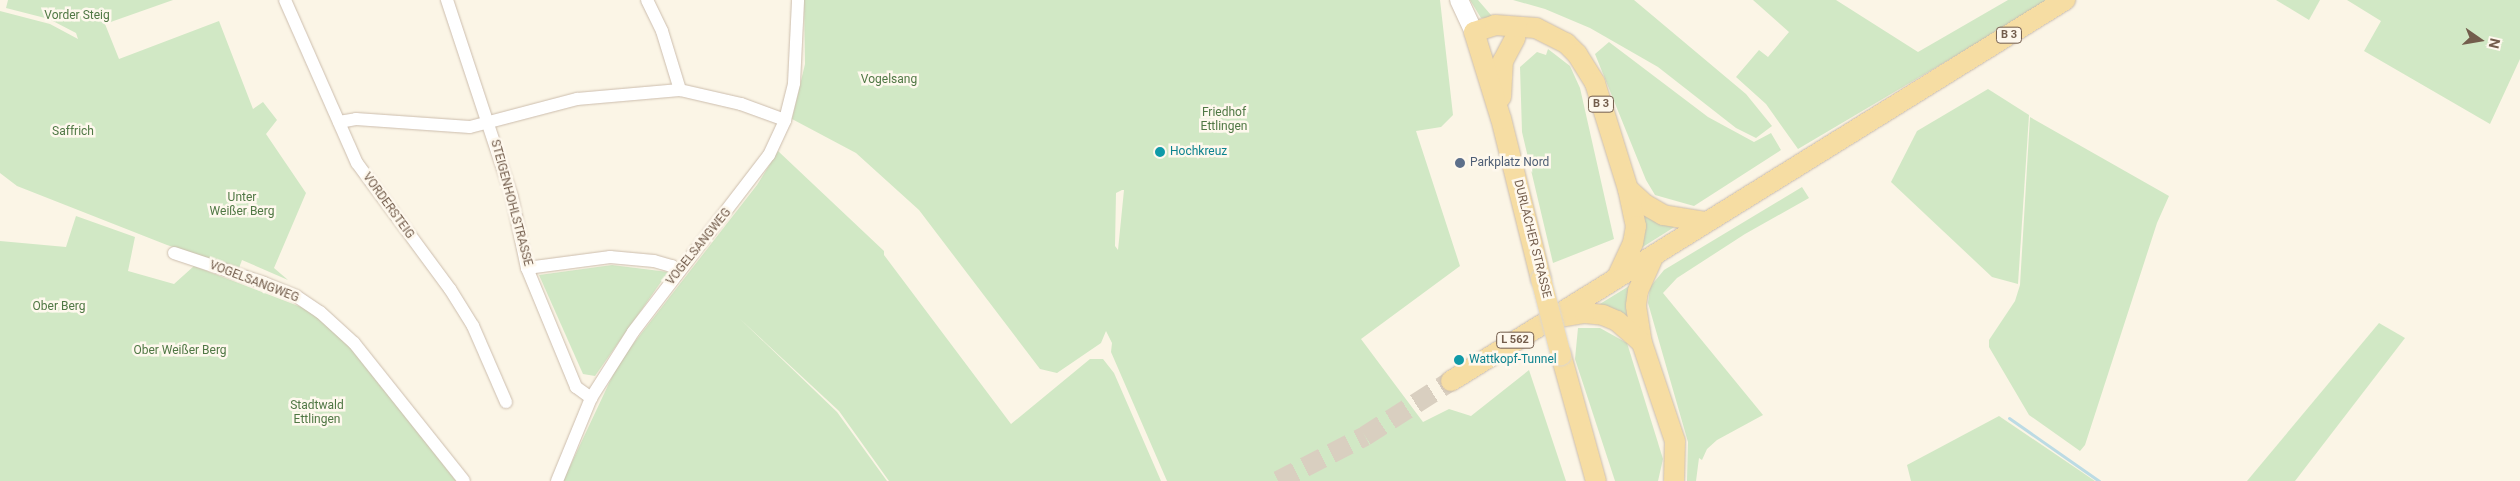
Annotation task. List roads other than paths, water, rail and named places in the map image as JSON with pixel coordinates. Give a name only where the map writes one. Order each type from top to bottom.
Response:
[{"type":"main road","name":"DURLACHER STRASSE","points":[[1459,0],[1477,39],[1501,119],[1541,279],[1596,481]]},
{"type":"main road","name":"B 3","points":[[1654,255],[2065,0]]},
{"type":"main road","name":"B 3","points":[[1477,39],[1508,24],[1536,28],[1566,43],[1577,54],[1594,83],[1628,189]]},
{"type":"main road","points":[[1477,39],[1551,35]]},
{"type":"main road","points":[[1501,119],[1503,61],[1515,38]]},
{"type":"main road","points":[[1628,189],[1646,205],[1663,215],[1706,222]]},
{"type":"main road","points":[[1617,278],[1633,243],[1636,226],[1628,189]]},
{"type":"main road","points":[[1654,255],[1638,291],[1636,306],[1642,342],[1673,434],[1677,458],[1674,481]]},
{"type":"main road","name":"L 562","points":[[1451,381],[1654,255]]},
{"type":"main road","points":[[1552,318],[1585,313],[1603,315],[1617,321],[1642,342]]},
{"type":"street","name":"VORDERSTEIG","points":[[285,0],[357,163],[450,289],[473,326],[506,402]]},
{"type":"street","name":"STEIGENHOHLSTRASSE","points":[[447,0],[490,124],[512,197],[527,268],[576,387],[591,398]]},
{"type":"street","points":[[647,0],[662,31],[680,90]]},
{"type":"street","name":"VOGELSANGWEG","points":[[557,481],[591,398],[633,332],[678,272],[745,189],[769,155],[785,120],[798,49],[798,0]]},
{"type":"street","points":[[339,122],[356,119],[470,127],[490,124],[576,99],[680,90],[741,104],[785,120]]},
{"type":"street","name":"VOGELSANGWEG","points":[[174,253],[296,296],[320,312],[354,343],[464,481]]},
{"type":"street","points":[[527,268],[610,257],[654,261],[672,266],[678,272]]},
{"type":"waterway","points":[[2009,418],[2099,481]]},
{"type":"tunnel","points":[[1278,481],[1365,436],[1451,381]]},
{"type":"place","name":"Hochkreuz","points":[[1160,152]]},
{"type":"place","name":"Parkplatz Nord","points":[[1460,163]]},
{"type":"place","name":"Wattkopf-Tunnel","points":[[1459,360]]},
{"type":"park label","name":"Vorder Steig","points":[[77,16]]},
{"type":"park label","name":"Vogelsang","points":[[889,80]]},
{"type":"park label","name":"Friedhof Ettlingen","points":[[1224,120]]},
{"type":"park label","name":"Saffrich","points":[[73,132]]},
{"type":"park label","name":"Unter Weißer Berg","points":[[242,205]]},
{"type":"park label","name":"Ober Berg","points":[[59,307]]},
{"type":"park label","name":"Ober Weißer Berg","points":[[180,351]]},
{"type":"park label","name":"Stadtwald Ettlingen","points":[[317,413]]}]
